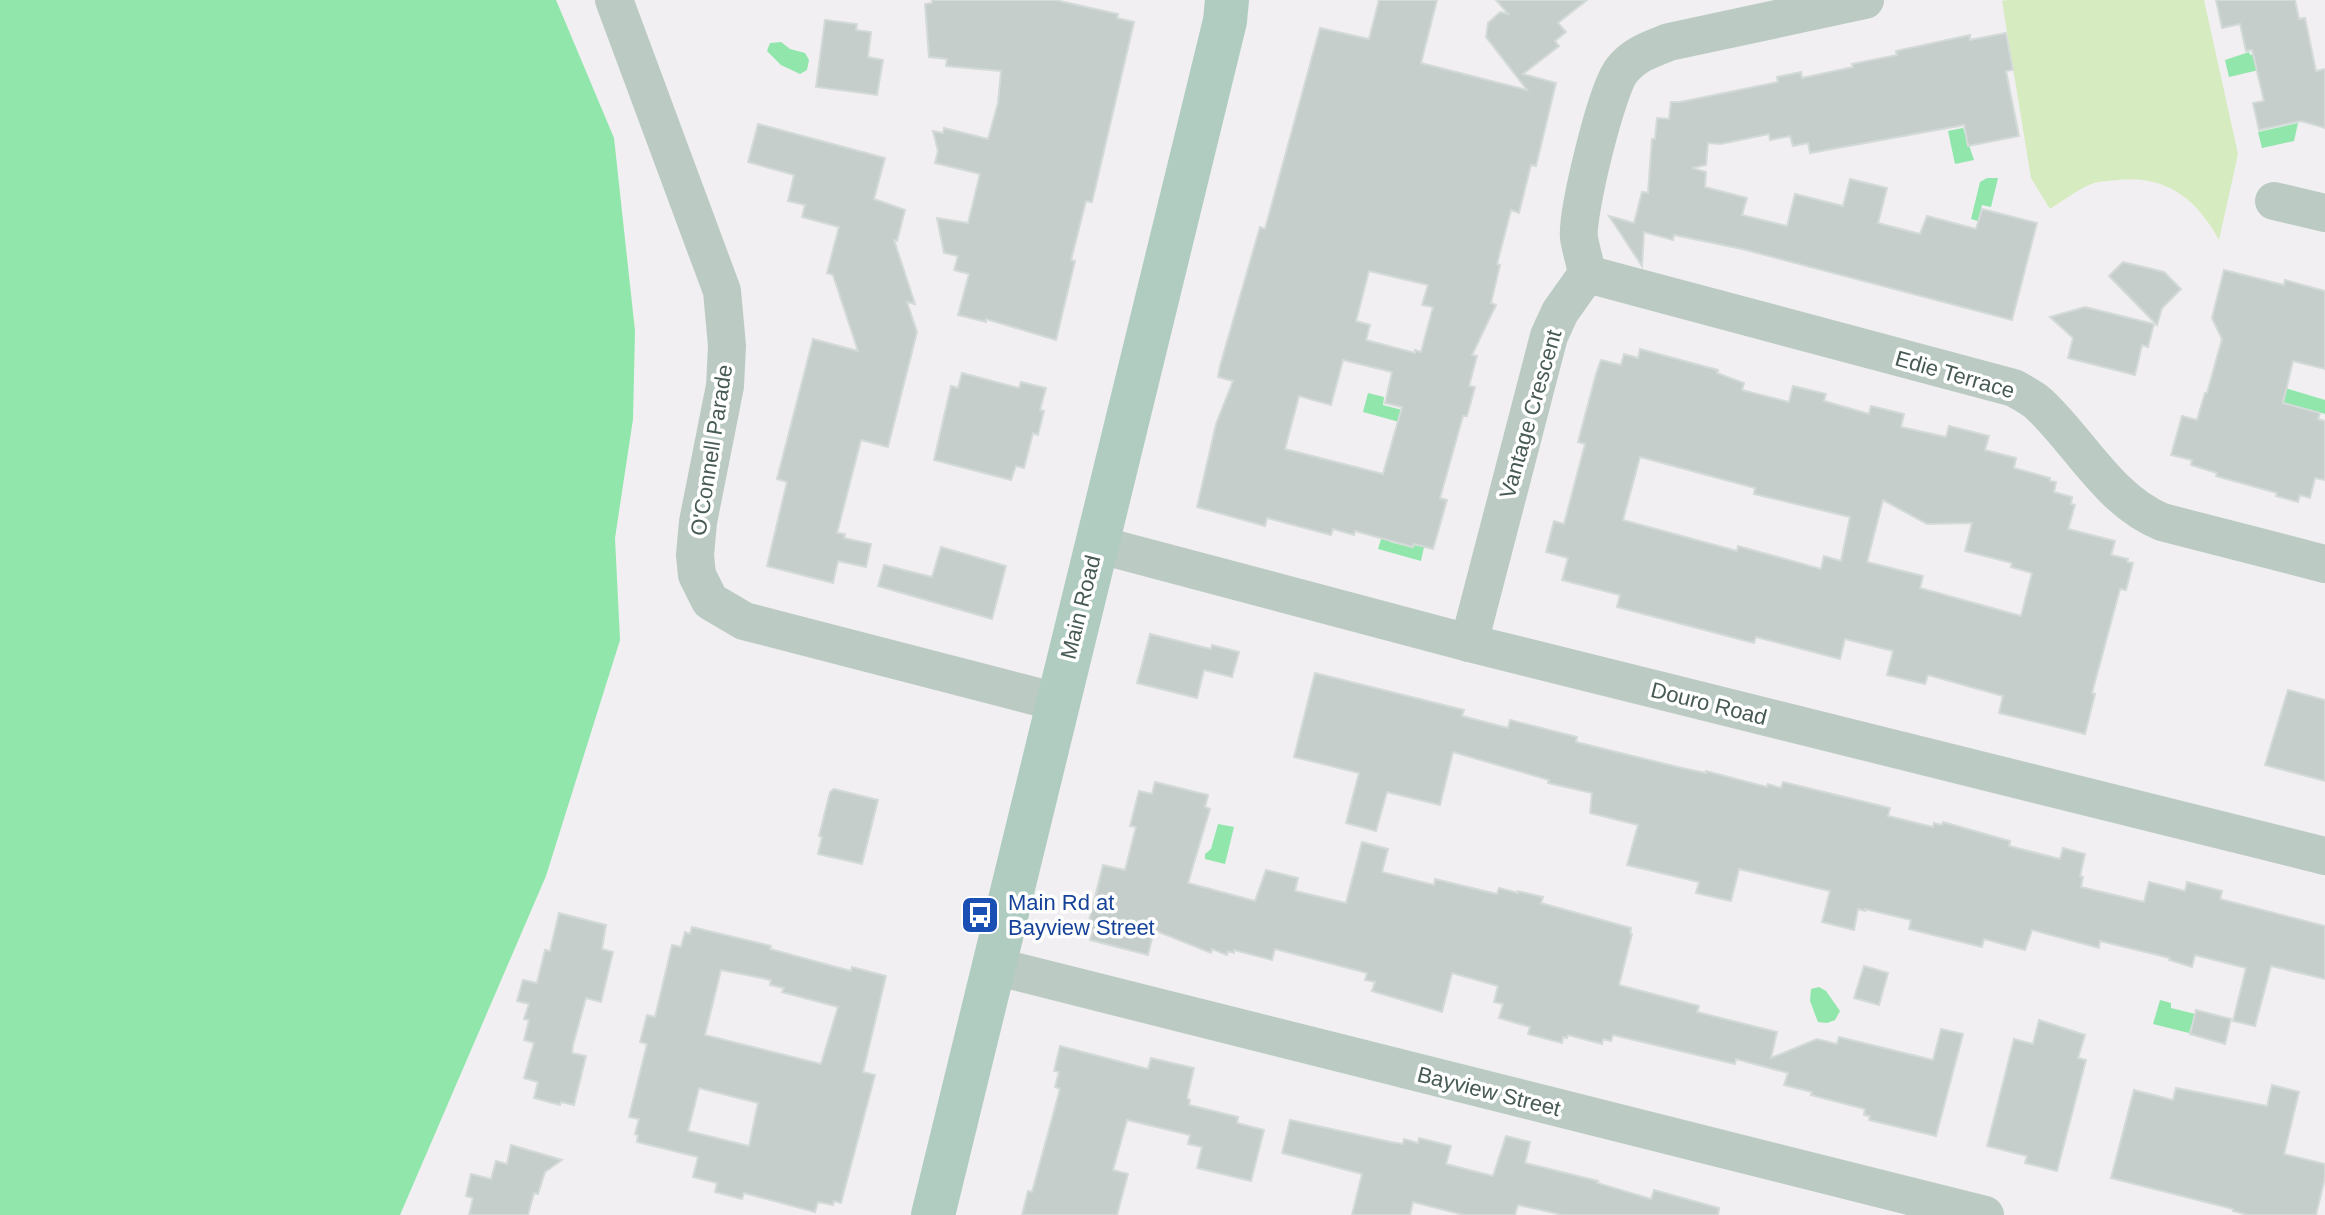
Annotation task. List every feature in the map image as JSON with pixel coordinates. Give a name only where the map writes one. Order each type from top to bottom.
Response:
[{"type":"main road","name":"Main Road","points":[[933,1215],[1184,194],[1225,21],[1227,0]]},
{"type":"street","name":"O'Connell Parade","points":[[614,0],[722,291],[727,346],[725,386],[698,522],[695,555],[697,575],[710,601],[744,621],[1057,702]]},
{"type":"street","points":[[1587,274],[1579,237],[1581,211],[1609,96],[1620,72],[1640,53],[1669,42],[1865,0]]},
{"type":"street","points":[[2274,201],[2325,213]]},
{"type":"street","name":"Edie Terrace","points":[[1587,274],[2014,388],[2038,403],[2123,498],[2142,514],[2162,522],[2325,564]]},
{"type":"street","name":"Vantage Crescent","points":[[1469,643],[1549,336],[1560,312],[1587,274]]},
{"type":"street","name":"Douro Road","points":[[1096,544],[1469,643],[2325,856]]},
{"type":"street","name":"Bayview Street","points":[[994,966],[1985,1215]]},
{"type":"shaded area","points":[[0,0],[556,0],[614,138],[635,331],[633,419],[615,538],[620,640],[546,876],[400,1215],[0,1215]]},
{"type":"shaded area","points":[[2204,0],[2238,154],[2219,240],[2190,202],[2166,186],[2151,182],[2118,180],[2094,183],[2050,209],[2031,178],[2002,1]]},
{"type":"shaded area","points":[[781,42],[790,49],[805,53],[809,60],[807,70],[800,74],[781,65],[767,51],[770,43]]},
{"type":"shaded area","points":[[2249,52],[2250,55],[2259,52],[2263,69],[2229,77],[2225,60]]},
{"type":"shaded area","points":[[2298,123],[2294,141],[2262,148],[2258,132]]},
{"type":"shaded area","points":[[1963,128],[1974,160],[1955,164],[1948,131]]},
{"type":"shaded area","points":[[1998,178],[1991,207],[1982,205],[1978,221],[1971,219],[1980,182]]},
{"type":"shaded area","points":[[2285,388],[2325,400],[2325,414],[2281,402]]},
{"type":"shaded area","points":[[1368,393],[1384,397],[1383,405],[1406,411],[1403,423],[1363,412]]},
{"type":"shaded area","points":[[1382,536],[1391,538],[1390,542],[1413,548],[1415,545],[1424,547],[1421,561],[1378,549]]},
{"type":"shaded area","points":[[1218,824],[1234,827],[1225,864],[1205,859]]},
{"type":"shaded area","points":[[1819,987],[1826,991],[1840,1011],[1835,1020],[1827,1023],[1818,1022],[1810,1001],[1811,989]]},
{"type":"shaded area","points":[[2160,1000],[2171,1003],[2171,1008],[2195,1014],[2189,1033],[2153,1024]]},
{"type":"building","points":[[932,0],[1055,0],[1118,14],[1117,18],[1134,22],[1092,202],[1086,201],[1071,260],[1075,261],[1056,340],[986,319],[986,322],[958,315],[969,274],[954,270],[958,256],[944,253],[937,218],[968,223],[980,174],[935,163],[938,151],[933,131],[943,133],[944,128],[988,139],[998,103],[1001,71],[946,66],[947,59],[929,57],[925,4],[932,3]]},
{"type":"building","points":[[1379,0],[1437,0],[1421,63],[1527,90],[1486,37],[1488,23],[1500,12],[1508,14],[1496,0],[1587,0],[1558,23],[1566,32],[1555,41],[1559,46],[1523,74],[1556,83],[1536,166],[1531,165],[1519,213],[1511,210],[1497,264],[1500,265],[1491,303],[1496,305],[1472,355],[1477,356],[1469,386],[1475,387],[1467,416],[1463,416],[1440,498],[1447,500],[1433,549],[1414,544],[1413,547],[1355,531],[1354,535],[1333,529],[1331,535],[1267,518],[1265,526],[1197,507],[1216,424],[1233,381],[1218,377],[1220,366],[1260,227],[1265,229],[1320,28],[1369,39]],"holes":[[[1369,271],[1428,285],[1422,305],[1433,307],[1421,352],[1366,340],[1370,325],[1356,321]],[[1343,360],[1392,372],[1385,403],[1402,407],[1383,474],[1285,449],[1299,396],[1331,405]]]},
{"type":"building","points":[[2216,0],[2295,0],[2299,19],[2305,18],[2316,71],[2325,69],[2325,128],[2301,121],[2259,130],[2253,103],[2264,101],[2252,50],[2246,51],[2240,24],[2222,28]]},
{"type":"building","points":[[825,20],[857,24],[856,30],[871,32],[868,57],[883,60],[877,95],[816,87]]},
{"type":"building","points":[[2006,33],[2013,70],[2006,71],[2019,136],[1968,146],[1964,125],[1810,153],[1808,143],[1793,146],[1790,136],[1770,140],[1769,134],[1721,144],[1708,143],[1706,165],[1692,168],[1706,172],[1705,187],[1747,198],[1742,215],[1787,226],[1795,194],[1843,206],[1850,179],[1887,188],[1878,223],[1920,234],[1927,216],[1976,229],[1982,209],[2037,223],[2012,320],[1742,249],[1674,235],[1673,240],[1644,232],[1642,266],[1609,216],[1634,223],[1642,192],[1648,193],[1652,139],[1655,139],[1657,118],[1669,119],[1671,102],[1778,82],[1777,77],[1801,72],[1802,78],[1853,67],[1852,64],[1897,55],[1896,51],[1970,35],[1970,40]]},
{"type":"building","points":[[758,124],[885,158],[874,199],[905,210],[897,241],[894,240],[915,304],[907,302],[917,332],[888,447],[861,440],[837,533],[845,534],[844,538],[871,544],[866,567],[838,561],[833,583],[767,566],[787,482],[777,479],[813,339],[858,351],[833,275],[827,273],[839,227],[802,217],[805,205],[788,201],[794,175],[748,162]]},
{"type":"building","points":[[2123,262],[2164,272],[2181,289],[2162,308],[2157,325],[2109,276]]},
{"type":"building","points":[[2224,270],[2284,285],[2285,280],[2325,291],[2325,369],[2293,361],[2283,403],[2320,413],[2318,419],[2325,421],[2325,480],[2315,478],[2310,498],[2300,495],[2298,502],[2276,496],[2277,493],[2216,476],[2217,473],[2191,465],[2192,460],[2171,455],[2182,416],[2197,420],[2207,393],[2222,339],[2212,318]]},
{"type":"building","points":[[2085,307],[2154,324],[2148,347],[2142,345],[2135,375],[2068,358],[2073,338],[2050,317]]},
{"type":"building","points":[[1640,349],[1718,370],[1717,373],[1744,383],[1742,390],[1789,402],[1793,386],[1826,394],[1824,401],[1869,414],[1871,406],[1904,414],[1901,427],[1946,437],[1949,426],[1989,436],[1985,450],[2016,458],[2014,468],[2056,482],[2054,492],[2072,497],[2071,504],[2075,505],[2068,529],[2115,541],[2111,555],[2133,563],[2126,590],[2120,589],[2092,693],[2095,694],[2085,734],[1999,713],[2003,696],[1928,675],[1925,684],[1887,675],[1893,651],[1845,639],[1840,659],[1756,637],[1754,643],[1617,607],[1620,595],[1562,580],[1568,558],[1546,552],[1554,521],[1564,524],[1585,444],[1578,442],[1596,374],[1601,360],[1621,365],[1624,354],[1638,358]],"holes":[[[1640,457],[1755,488],[1754,494],[1850,517],[1841,561],[1824,556],[1821,569],[1738,546],[1737,551],[1623,520]],[[1883,500],[1927,524],[1972,523],[1965,551],[2012,563],[2011,567],[2032,573],[2021,616],[1920,588],[1923,576],[1867,562]]]},
{"type":"building","points":[[962,373],[1019,388],[1021,382],[1046,388],[1038,435],[1033,433],[1024,468],[1016,466],[1011,480],[934,460],[951,386],[958,388]]},
{"type":"building","points":[[941,547],[1006,566],[992,619],[878,586],[884,565],[932,577]]},
{"type":"building","points":[[1150,634],[1211,649],[1212,645],[1239,652],[1232,677],[1204,670],[1197,698],[1137,683]]},
{"type":"building","points":[[1315,673],[1464,710],[1462,716],[1508,728],[1510,720],[1577,737],[1576,742],[1682,768],[1767,787],[1768,784],[1781,788],[1783,782],[1890,808],[1888,816],[1933,827],[1934,823],[1942,825],[1943,822],[2010,841],[2009,846],[2060,859],[2063,848],[2085,854],[2081,887],[2144,902],[2149,882],[2185,891],[2187,882],[2222,891],[2220,899],[2325,926],[2325,979],[2271,966],[2255,1026],[2233,1021],[2246,968],[2195,955],[2192,967],[2170,958],[2100,941],[2099,948],[2032,930],[2025,950],[1984,939],[1982,947],[1909,929],[1911,920],[1865,909],[1858,909],[1854,930],[1822,922],[1830,891],[1739,869],[1731,901],[1696,893],[1699,882],[1627,865],[1638,825],[1590,813],[1592,793],[1548,783],[1549,780],[1453,752],[1440,805],[1387,792],[1376,831],[1346,823],[1359,773],[1294,757]]},
{"type":"building","points":[[2288,690],[2325,700],[2325,781],[2265,765]]},
{"type":"building","points":[[1155,782],[1208,795],[1205,807],[1210,809],[1188,883],[1255,901],[1266,870],[1298,878],[1295,891],[1346,903],[1362,842],[1388,849],[1382,872],[1434,885],[1435,879],[1497,894],[1499,888],[1518,891],[1543,897],[1541,903],[1631,928],[1619,985],[1699,1006],[1697,1012],[1777,1032],[1771,1058],[1817,1039],[1837,1044],[1839,1037],[1933,1060],[1941,1029],[1963,1034],[1936,1136],[1869,1120],[1870,1116],[1864,1115],[1865,1109],[1784,1085],[1788,1073],[1736,1059],[1735,1064],[1613,1035],[1611,1041],[1603,1039],[1602,1044],[1568,1035],[1567,1038],[1563,1037],[1562,1043],[1528,1034],[1530,1027],[1499,1018],[1503,1004],[1494,1002],[1498,986],[1452,973],[1442,1012],[1372,991],[1375,982],[1365,980],[1367,973],[1275,949],[1272,960],[1234,950],[1234,953],[1228,951],[1227,955],[1212,949],[1211,953],[1154,930],[1148,955],[1090,940],[1093,930],[1087,929],[1103,865],[1125,870],[1136,827],[1130,826],[1139,791],[1152,794]]},
{"type":"building","points":[[834,789],[878,800],[862,864],[818,854],[822,837],[819,836],[830,792]]},
{"type":"building","points":[[559,913],[606,925],[602,949],[613,952],[601,1002],[586,998],[573,1045],[572,1053],[586,1056],[574,1105],[561,1102],[560,1105],[534,1098],[538,1082],[524,1078],[534,1043],[524,1040],[529,1020],[524,1019],[529,1004],[517,1001],[523,980],[537,983],[545,950],[550,951]]},
{"type":"building","points":[[692,927],[771,946],[770,949],[851,971],[852,967],[886,976],[863,1072],[875,1075],[841,1203],[818,1202],[815,1212],[744,1193],[742,1199],[715,1192],[717,1183],[693,1177],[698,1157],[637,1142],[638,1135],[635,1134],[639,1119],[629,1117],[647,1044],[640,1042],[647,1015],[655,1017],[672,945],[681,947],[685,932],[690,934]],"holes":[[[721,970],[771,980],[770,985],[784,988],[782,992],[838,1007],[821,1064],[705,1035]],[[699,1088],[758,1103],[749,1146],[688,1131]]]},
{"type":"building","points":[[1864,966],[1888,973],[1879,1005],[1854,998]]},
{"type":"building","points":[[2196,1010],[2231,1019],[2225,1044],[2190,1034]]},
{"type":"building","points":[[2039,1020],[2085,1035],[2078,1058],[2086,1060],[2057,1171],[2025,1163],[2027,1156],[1987,1146],[2014,1039],[2033,1044]]},
{"type":"building","points":[[1060,1046],[1148,1069],[1151,1058],[1194,1068],[1187,1098],[1189,1105],[1238,1117],[1237,1123],[1264,1130],[1251,1181],[1197,1168],[1202,1147],[1188,1144],[1190,1135],[1127,1120],[1113,1170],[1128,1174],[1117,1215],[1022,1215],[1028,1191],[1032,1192],[1060,1089],[1055,1087],[1059,1072],[1054,1071]]},
{"type":"building","points":[[2272,1085],[2299,1092],[2284,1154],[2325,1164],[2325,1178],[2316,1215],[2248,1215],[2111,1178],[2134,1090],[2173,1100],[2176,1088],[2267,1106]]},
{"type":"building","points":[[1290,1120],[1403,1144],[1404,1139],[1418,1143],[1419,1138],[1451,1146],[1446,1164],[1493,1176],[1506,1136],[1530,1142],[1525,1163],[1598,1181],[1651,1199],[1654,1190],[1719,1208],[1718,1215],[1563,1215],[1518,1205],[1515,1215],[1464,1215],[1413,1202],[1410,1215],[1352,1215],[1362,1174],[1282,1153]]},
{"type":"building","points":[[511,1145],[562,1160],[545,1172],[538,1194],[534,1193],[528,1215],[469,1215],[473,1198],[466,1196],[471,1174],[491,1179],[496,1161],[507,1164]]},
{"type":"place","name":"Main Rd at Bayview Street","points":[[980,915]]}]
